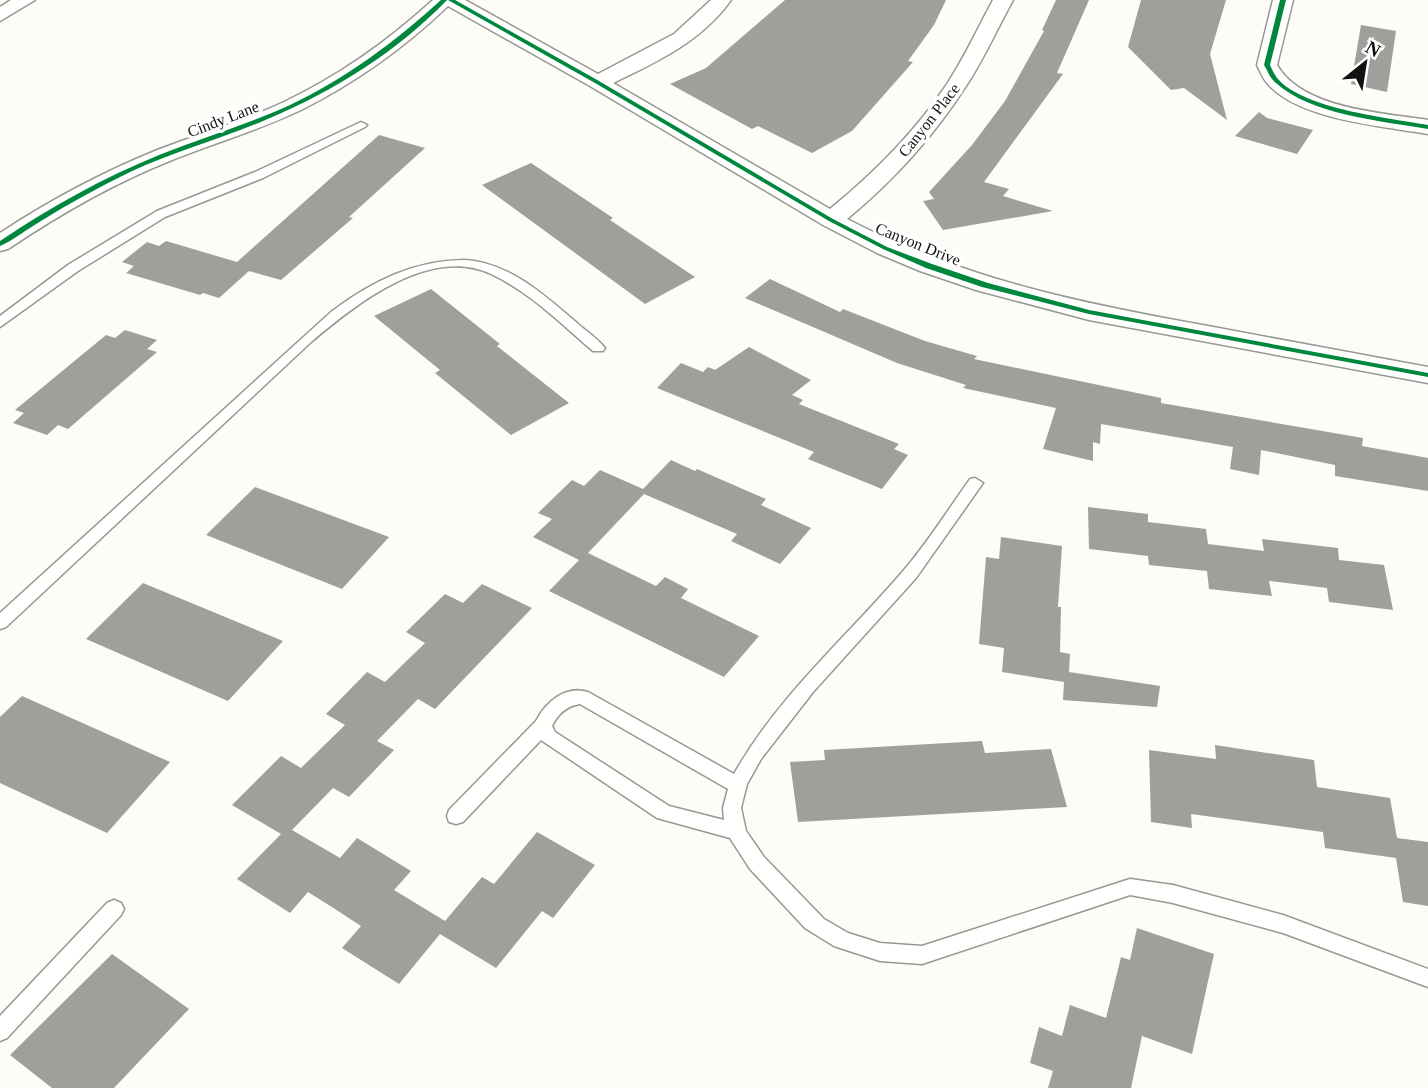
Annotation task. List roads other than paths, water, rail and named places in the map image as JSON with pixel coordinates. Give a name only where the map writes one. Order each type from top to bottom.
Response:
[{"type":"street","points":[[0,15],[25,0]]},
{"type":"street","name":"Cindy Lane","points":[[0,244],[103,182],[151,160],[267,117],[318,92],[382,52],[444,0]]},
{"type":"street","name":"Canyon Drive","points":[[451,0],[597,82],[831,220],[885,248],[929,266],[1046,302],[1246,343],[1428,375]]},
{"type":"street","points":[[597,82],[678,41],[709,16],[722,0]]},
{"type":"street","name":"Canyon Place","points":[[831,220],[885,175],[916,138],[956,85],[988,32],[1003,0]]},
{"type":"street","points":[[1283,0],[1267,65],[1270,75],[1287,92],[1320,104],[1428,127]]},
{"type":"lane","points":[[0,323],[73,268],[161,214],[259,175],[361,125]]},
{"type":"lane","points":[[0,623],[306,339],[351,300],[386,279],[418,269],[456,262],[478,264],[510,278],[598,348]]},
{"type":"lane","points":[[975,483],[911,573],[784,715],[748,762],[737,785],[732,806],[734,831],[764,870],[816,925],[869,950],[897,955],[922,956],[1130,887],[1173,894],[1283,924],[1428,978]]},
{"type":"lane","points":[[456,816],[543,726],[550,711],[566,698],[582,697],[737,785]]},
{"type":"lane","points":[[543,726],[548,737],[664,812],[734,831]]},
{"type":"lane","points":[[0,1031],[114,909]]}]
